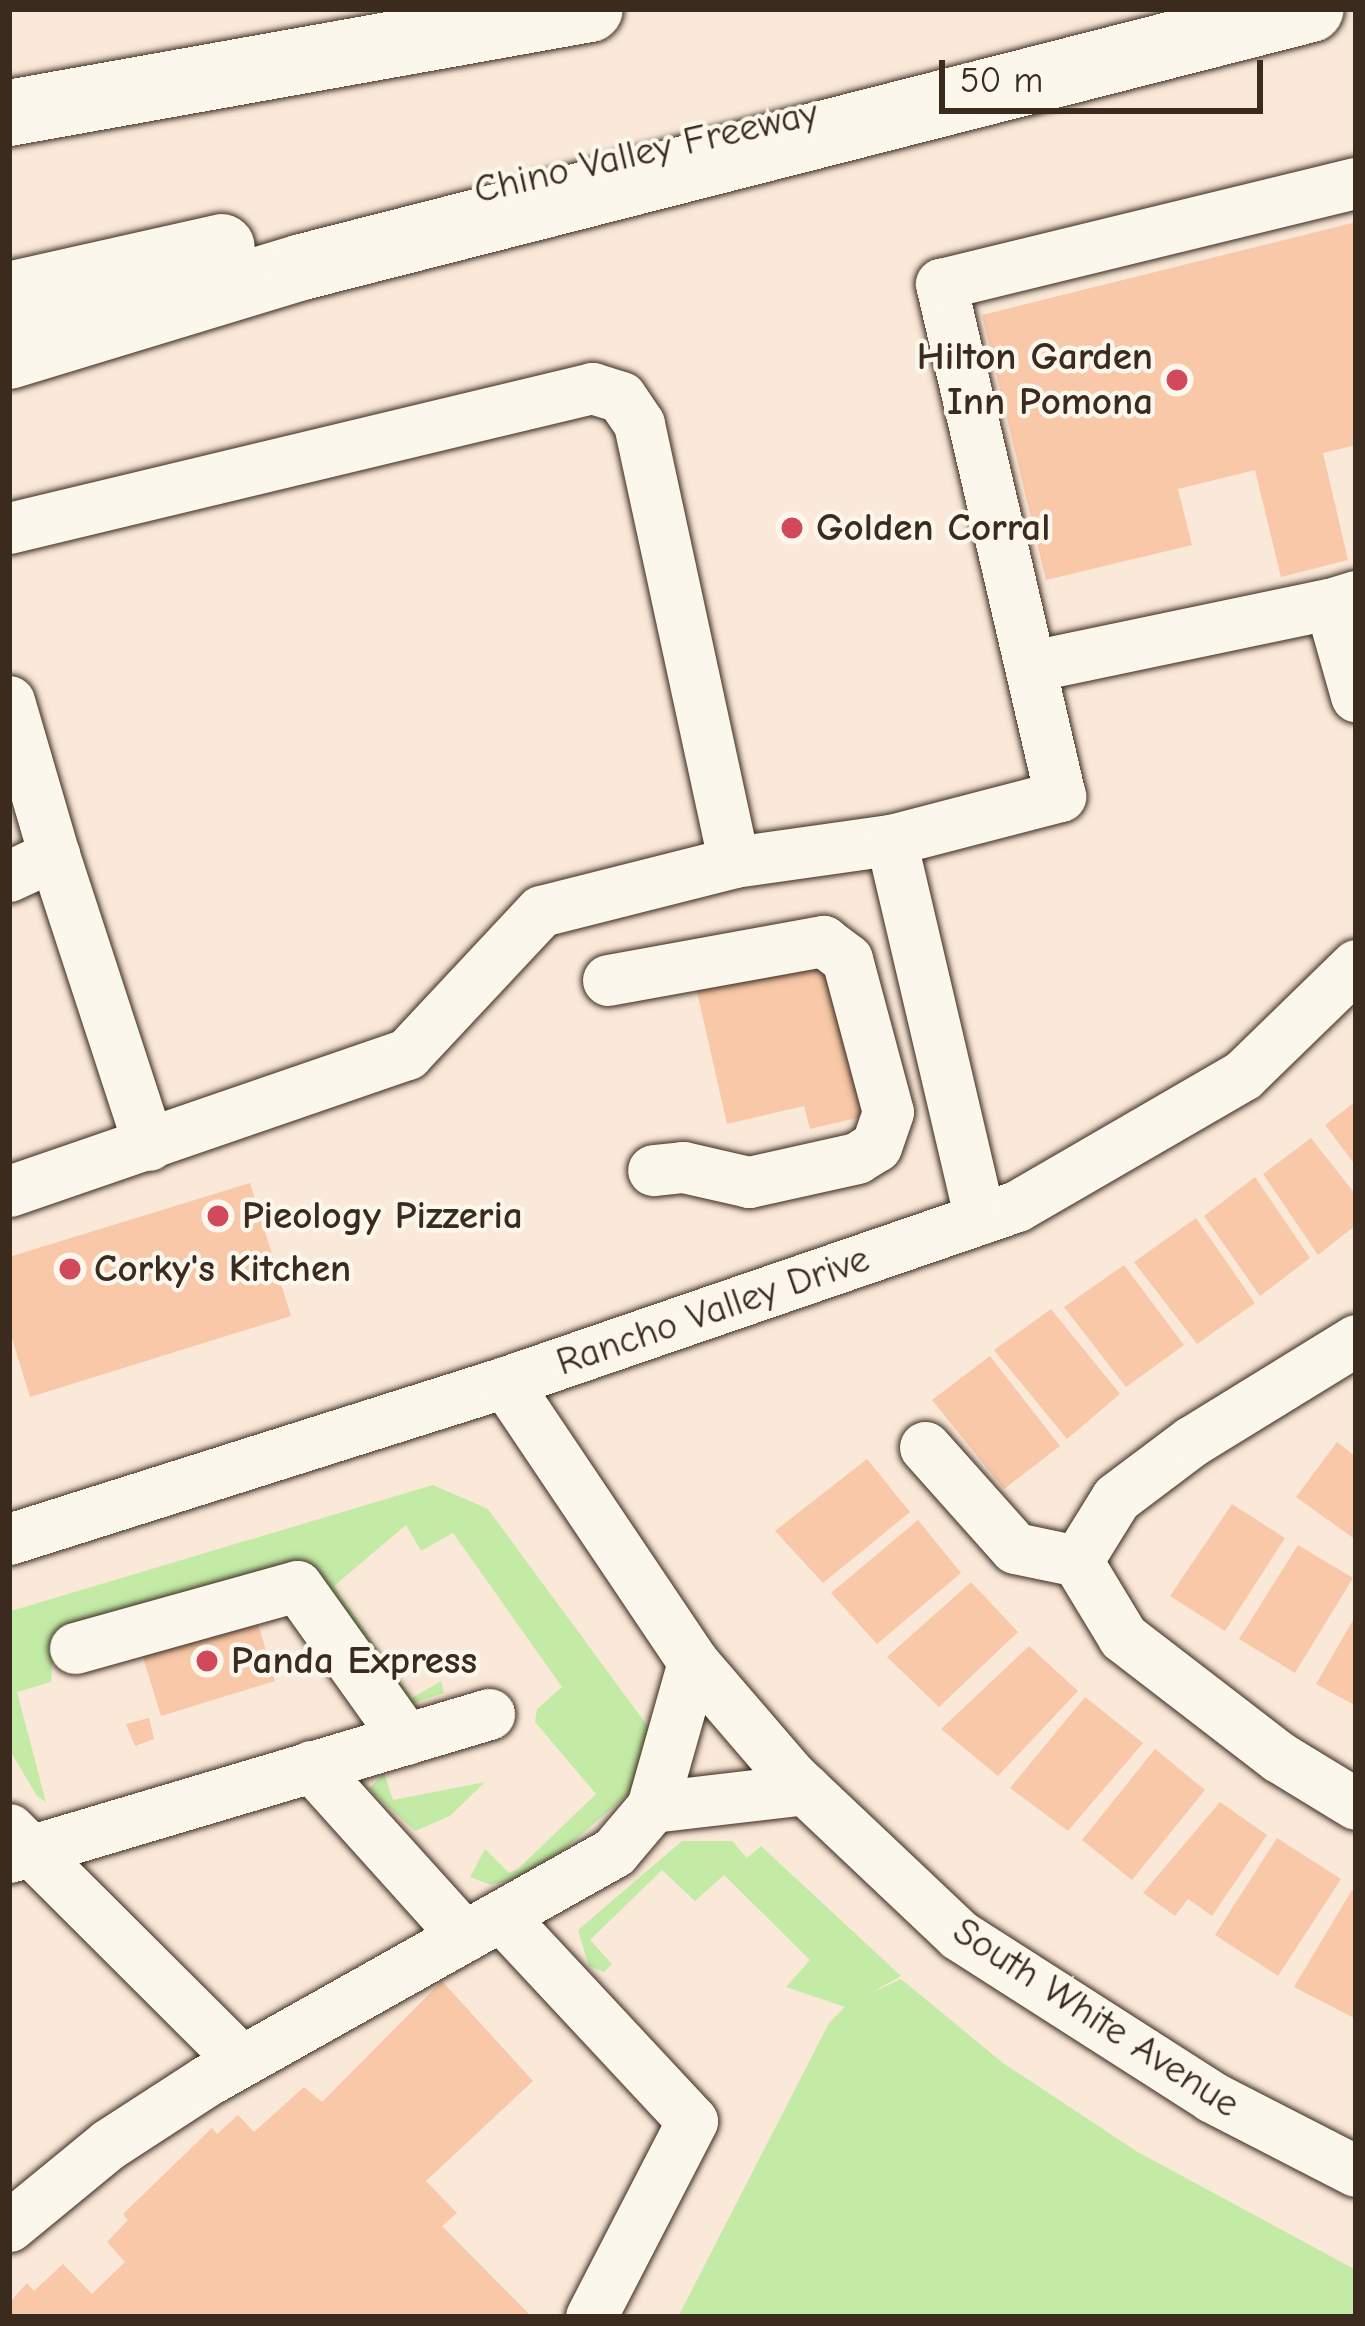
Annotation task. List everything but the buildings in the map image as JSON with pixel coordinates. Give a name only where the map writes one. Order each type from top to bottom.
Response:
[{"type":"highway","points":[[9,112],[590,9]]},
{"type":"highway","name":"Chino Valley Freeway","points":[[9,295],[1283,9]]},
{"type":"highway","points":[[9,356],[302,267],[1311,9]]},
{"type":"street","points":[[9,1191],[407,1054],[541,911],[734,862],[892,840],[1060,796],[941,284],[1356,184]]},
{"type":"street","points":[[9,528],[592,388],[621,397],[639,424],[734,862]]},
{"type":"street","points":[[1032,666],[1343,600],[1356,696]]},
{"type":"street","points":[[9,701],[31,866],[149,1144]]},
{"type":"street","points":[[892,840],[980,1219]]},
{"type":"street","points":[[608,980],[823,941],[847,959],[888,1112],[876,1146],[857,1158],[749,1182],[683,1167],[653,1170]]},
{"type":"street","name":"Rancho Valley Drive","points":[[9,1539],[506,1382],[1017,1206],[1243,1075],[1356,965]]},
{"type":"street","points":[[1078,1561],[1116,1498],[1192,1441],[1356,1340]]},
{"type":"street","name":"South White Avenue","points":[[506,1382],[693,1661],[805,1789],[959,1935],[1212,2098],[1356,2171]]},
{"type":"street","points":[[925,1447],[1016,1548],[1078,1561],[1123,1637],[1279,1757],[1356,1804]]},
{"type":"street","points":[[75,1648],[298,1586],[406,1738]]},
{"type":"street","points":[[9,2226],[109,2144],[241,2060],[587,1873],[652,1808],[693,1661]]},
{"type":"street","points":[[15,1846],[488,1714]]},
{"type":"street","points":[[311,1766],[692,2121],[591,2317]]},
{"type":"street","points":[[652,1808],[805,1789]]},
{"type":"street","points":[[15,1846],[241,2060]]},
{"type":"green space","points":[[433,1485],[488,1509],[649,1728],[632,1791],[561,1852],[515,1879],[491,1885],[470,1877],[485,1849],[509,1873],[518,1869],[596,1794],[535,1722],[537,1709],[562,1687],[453,1533],[421,1551],[406,1525],[334,1586],[412,1698],[441,1681],[444,1693],[408,1705],[320,1580],[53,1655],[51,1682],[17,1692],[46,1802],[37,1796],[9,1749],[11,1611]]},
{"type":"green space","points":[[384,1773],[393,1800],[485,1782],[450,1816],[415,1831],[369,1789]]},
{"type":"green space","points":[[682,1841],[732,1841],[747,1858],[761,1846],[901,1976],[869,1994],[901,1979],[1003,2063],[1136,2151],[1356,2270],[1356,2317],[678,2317],[829,2023],[845,2007],[786,1987],[810,1960],[724,1875],[695,1901],[662,1870],[590,1940],[612,1964],[604,1972],[589,1966],[578,1930]]},
{"type":"place","name":"Hilton Garden Inn Pomona","points":[[1177,380]]},
{"type":"place","name":"Golden Corral","points":[[792,528]]},
{"type":"place","name":"Pieology Pizzeria","points":[[218,1216]]},
{"type":"place","name":"Corky's Kitchen","points":[[70,1269]]},
{"type":"place","name":"Panda Express","points":[[207,1661]]}]
